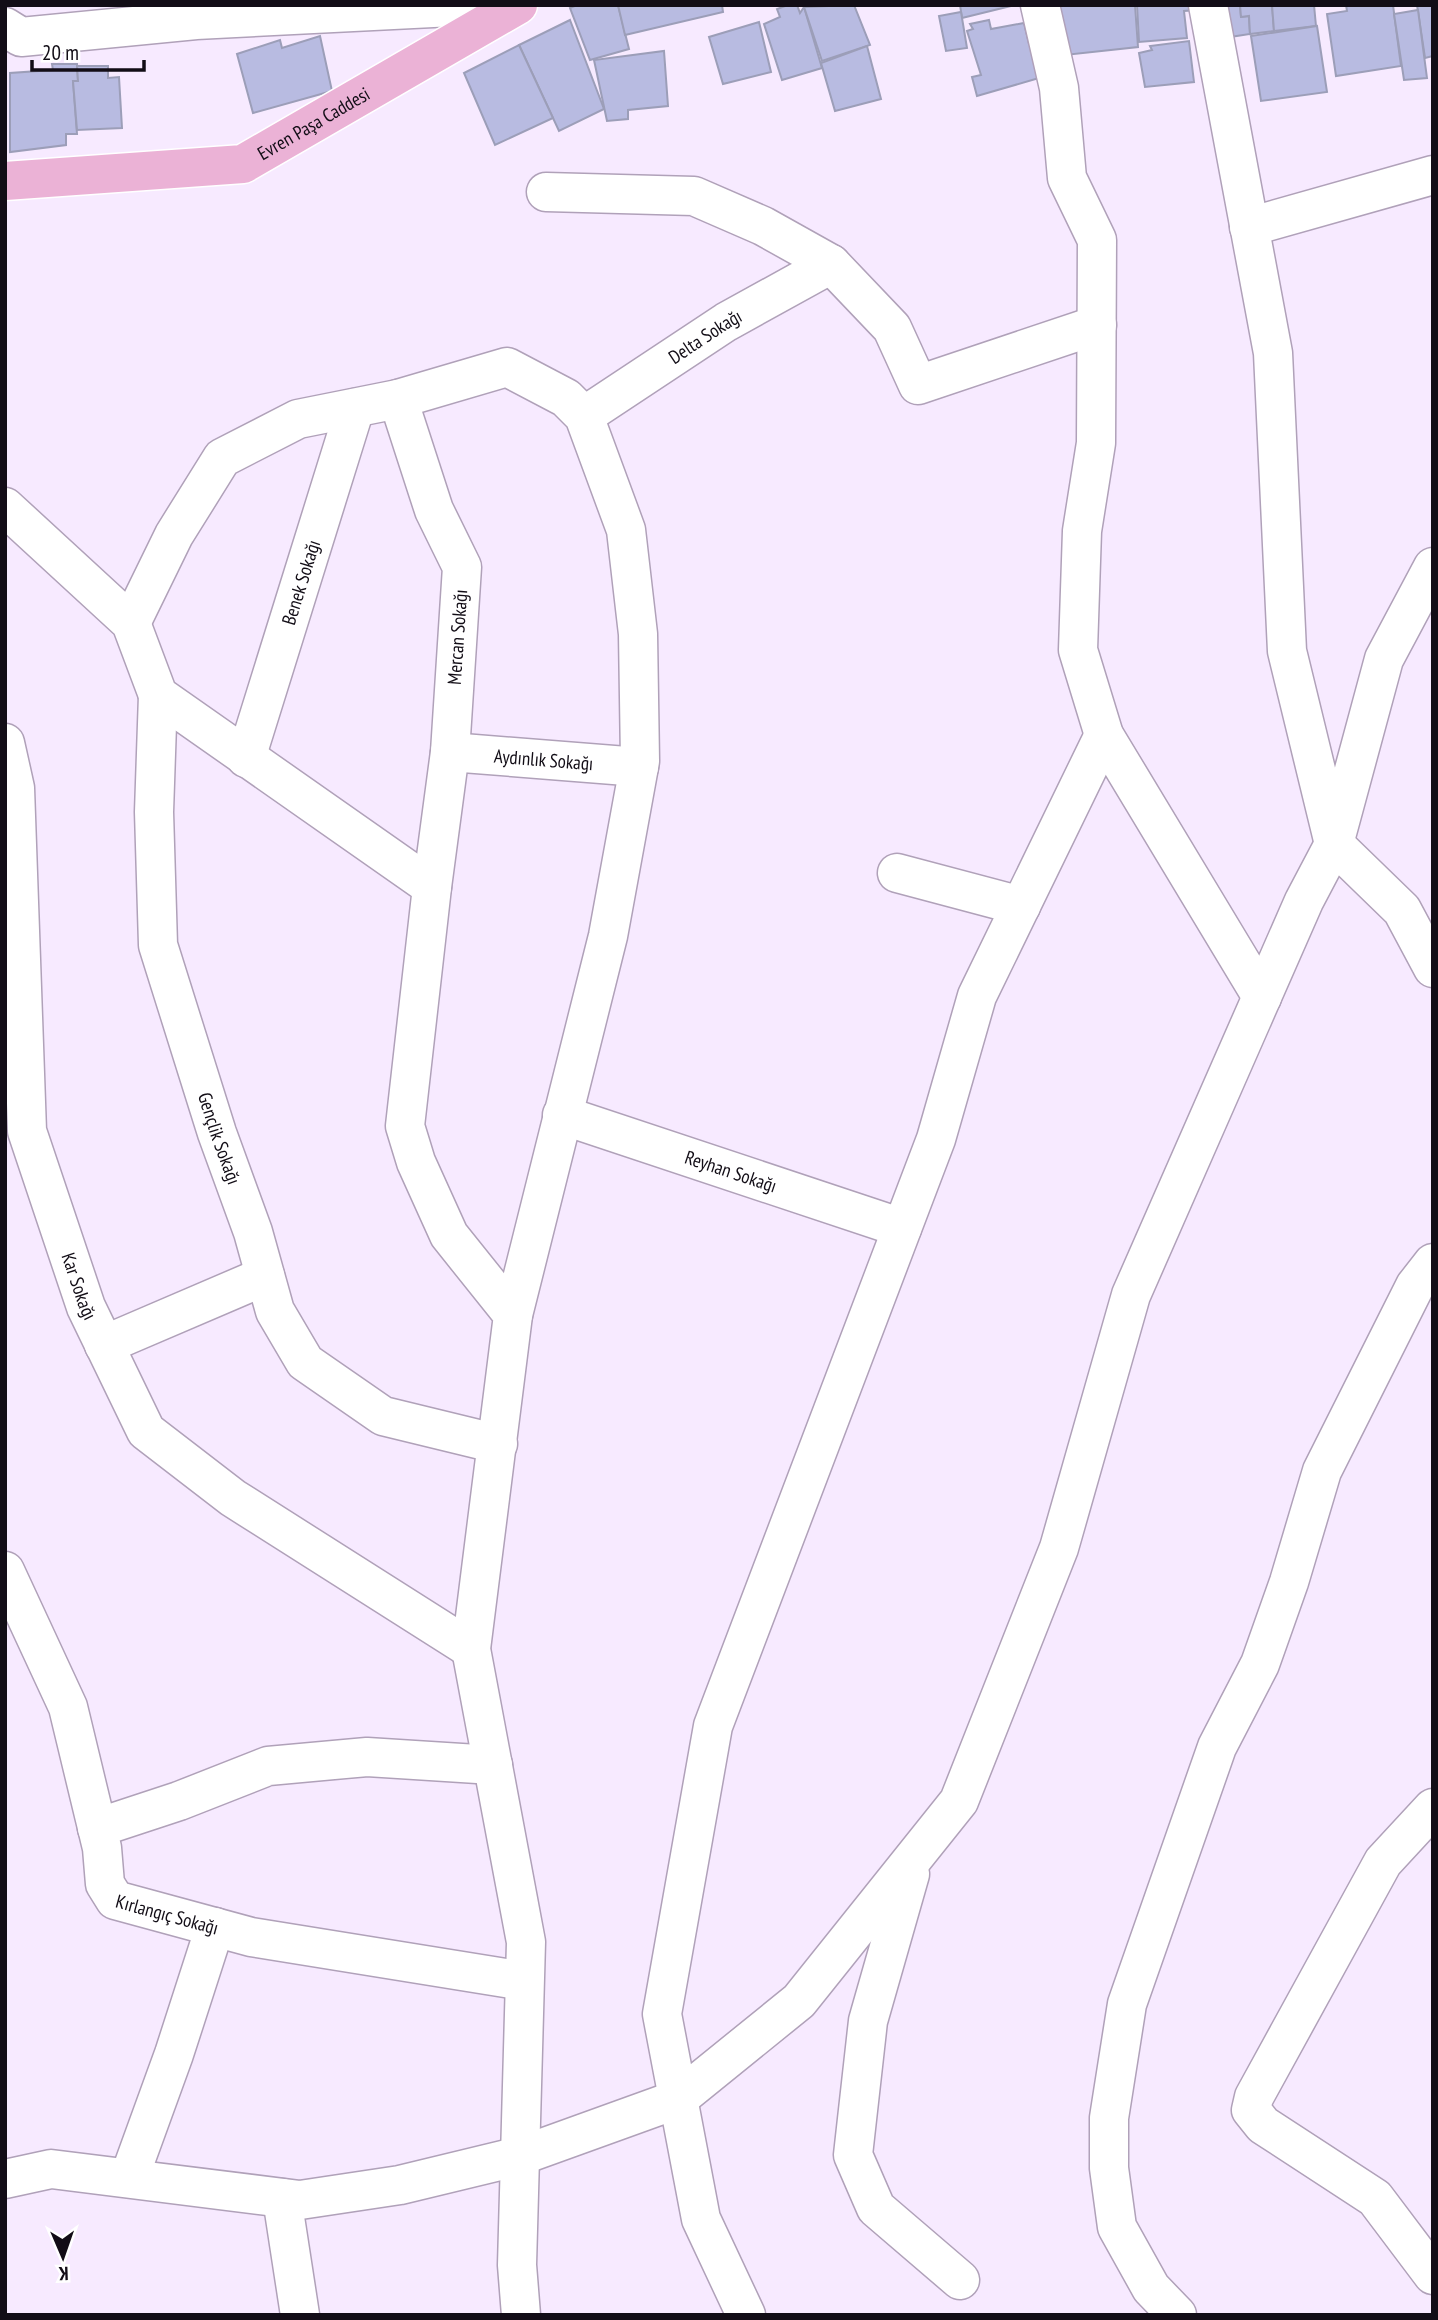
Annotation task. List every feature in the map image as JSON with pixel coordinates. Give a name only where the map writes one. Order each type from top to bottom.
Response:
[{"type":"main road","name":"Evren Paşa Caddesi","points":[[5,181],[243,164],[518,5]]},
{"type":"street","points":[[5,27],[21,37],[195,12],[493,5]]},
{"type":"street","points":[[1040,5],[1059,88],[1067,178],[1097,240],[1096,443],[1082,531],[1078,650],[1104,735],[1262,996]]},
{"type":"street","points":[[1208,5],[1273,353],[1287,651],[1334,844],[1402,910],[1433,968]]},
{"type":"street","points":[[1249,227],[1433,175]]},
{"type":"street","points":[[546,192],[694,196],[764,226],[831,264],[892,328],[918,385],[1097,325]]},
{"type":"street","name":"Delta Sokağı","points":[[583,416],[726,322],[831,264]]},
{"type":"street","points":[[131,623],[174,535],[222,458],[298,419],[398,399],[507,367],[566,398],[583,416],[626,530],[638,634],[639,767],[608,936],[513,1315],[471,1649],[526,1942],[517,2265],[520,2315]]},
{"type":"street","name":"Mercan Sokağı","points":[[398,399],[434,510],[462,567],[450,752],[405,1126],[416,1162],[449,1235],[513,1315]]},
{"type":"street","name":"Benek Sokağı","points":[[246,758],[355,408]]},
{"type":"street","points":[[5,507],[131,623],[158,695],[432,887]]},
{"type":"street","points":[[5,2179],[51,2169],[300,2200],[400,2185],[520,2156],[678,2099],[800,2001],[959,1801],[1059,1548],[1132,1295],[1304,901],[1334,844],[1384,659],[1433,567]]},
{"type":"street","name":"Gençlik Sokağı","points":[[158,695],[154,812],[158,945],[217,1133],[253,1232],[275,1311],[305,1362],[383,1416],[498,1444]]},
{"type":"street","points":[[746,2315],[701,2219],[662,2014],[713,1726],[936,1139],[977,996],[1104,735]]},
{"type":"street","name":"Kar Sokağı","points":[[5,743],[15,788],[27,1132],[86,1307],[146,1431],[233,1498],[471,1649]]},
{"type":"street","name":"Aydınlık Sokağı","points":[[450,752],[639,767]]},
{"type":"street","points":[[897,873],[1021,906]]},
{"type":"street","name":"Reyhan Sokağı","points":[[562,1115],[902,1228]]},
{"type":"street","points":[[1177,2315],[1151,2288],[1117,2227],[1109,2168],[1109,2118],[1127,2004],[1217,1748],[1260,1664],[1289,1582],[1322,1471],[1415,1286],[1433,1263]]},
{"type":"street","points":[[104,1345],[265,1276]]},
{"type":"street","name":"Kırlangıç Sokağı","points":[[5,1571],[68,1707],[97,1828],[105,1884],[115,1900],[251,1937],[524,1982]]},
{"type":"street","points":[[97,1828],[179,1801],[268,1766],[367,1757],[493,1765]]},
{"type":"street","points":[[1433,1808],[1383,1862],[1308,1995],[1254,2097],[1251,2110],[1263,2125],[1375,2198],[1433,2274]]},
{"type":"street","points":[[916,1855],[868,2021],[853,2155],[876,2208],[960,2280]]},
{"type":"street","points":[[129,2178],[174,2054],[215,1927]]},
{"type":"street","points":[[282,2198],[300,2315]]},
{"type":"building","points":[[577,5],[618,5],[629,49],[590,60],[570,8]]},
{"type":"building","points":[[618,5],[722,5],[723,12],[625,35]]},
{"type":"building","points":[[797,5],[800,13],[804,7],[822,68],[782,80],[764,24],[780,17],[777,9]]},
{"type":"building","points":[[854,5],[870,45],[822,61],[804,7]]},
{"type":"building","points":[[960,5],[1015,5],[962,18]]},
{"type":"building","points":[[1054,5],[1135,5],[1138,47],[1065,55]]},
{"type":"building","points":[[1137,5],[1196,5],[1197,10],[1184,11],[1187,38],[1139,42]]},
{"type":"building","points":[[1226,5],[1240,5],[1241,17],[1249,16],[1250,34],[1230,37]]},
{"type":"building","points":[[1240,5],[1272,5],[1274,31],[1250,34],[1249,16],[1241,17]]},
{"type":"building","points":[[1272,5],[1314,5],[1316,26],[1274,31]]},
{"type":"building","points":[[1346,5],[1393,5],[1401,66],[1336,76],[1327,14],[1347,11]]},
{"type":"building","points":[[1417,5],[1433,5],[1433,56],[1425,58]]},
{"type":"building","points":[[1418,10],[1427,78],[1404,80],[1394,14]]},
{"type":"building","points":[[961,12],[967,48],[946,51],[939,16]]},
{"type":"building","points":[[570,20],[604,109],[559,131],[519,45]]},
{"type":"building","points":[[989,20],[991,29],[1024,23],[1029,44],[1034,42],[1039,78],[977,96],[972,77],[981,75],[967,31],[973,29],[970,24]]},
{"type":"building","points":[[759,22],[771,72],[723,84],[709,37]]},
{"type":"building","points":[[1317,26],[1327,92],[1261,101],[1251,36]]},
{"type":"building","points":[[320,36],[332,91],[253,113],[237,54],[280,40],[282,48]]},
{"type":"building","points":[[1189,41],[1194,82],[1145,87],[1139,53],[1152,50],[1150,46]]},
{"type":"building","points":[[519,45],[553,118],[495,145],[464,73]]},
{"type":"building","points":[[867,46],[881,99],[835,111],[821,63]]},
{"type":"building","points":[[664,51],[668,106],[628,110],[628,119],[607,121],[594,60]]},
{"type":"building","points":[[52,64],[77,64],[78,81],[73,81],[77,134],[66,134],[66,145],[10,152],[10,73],[53,70]]},
{"type":"building","points":[[77,66],[108,66],[108,78],[119,77],[122,128],[77,130],[73,81],[78,81]]}]
